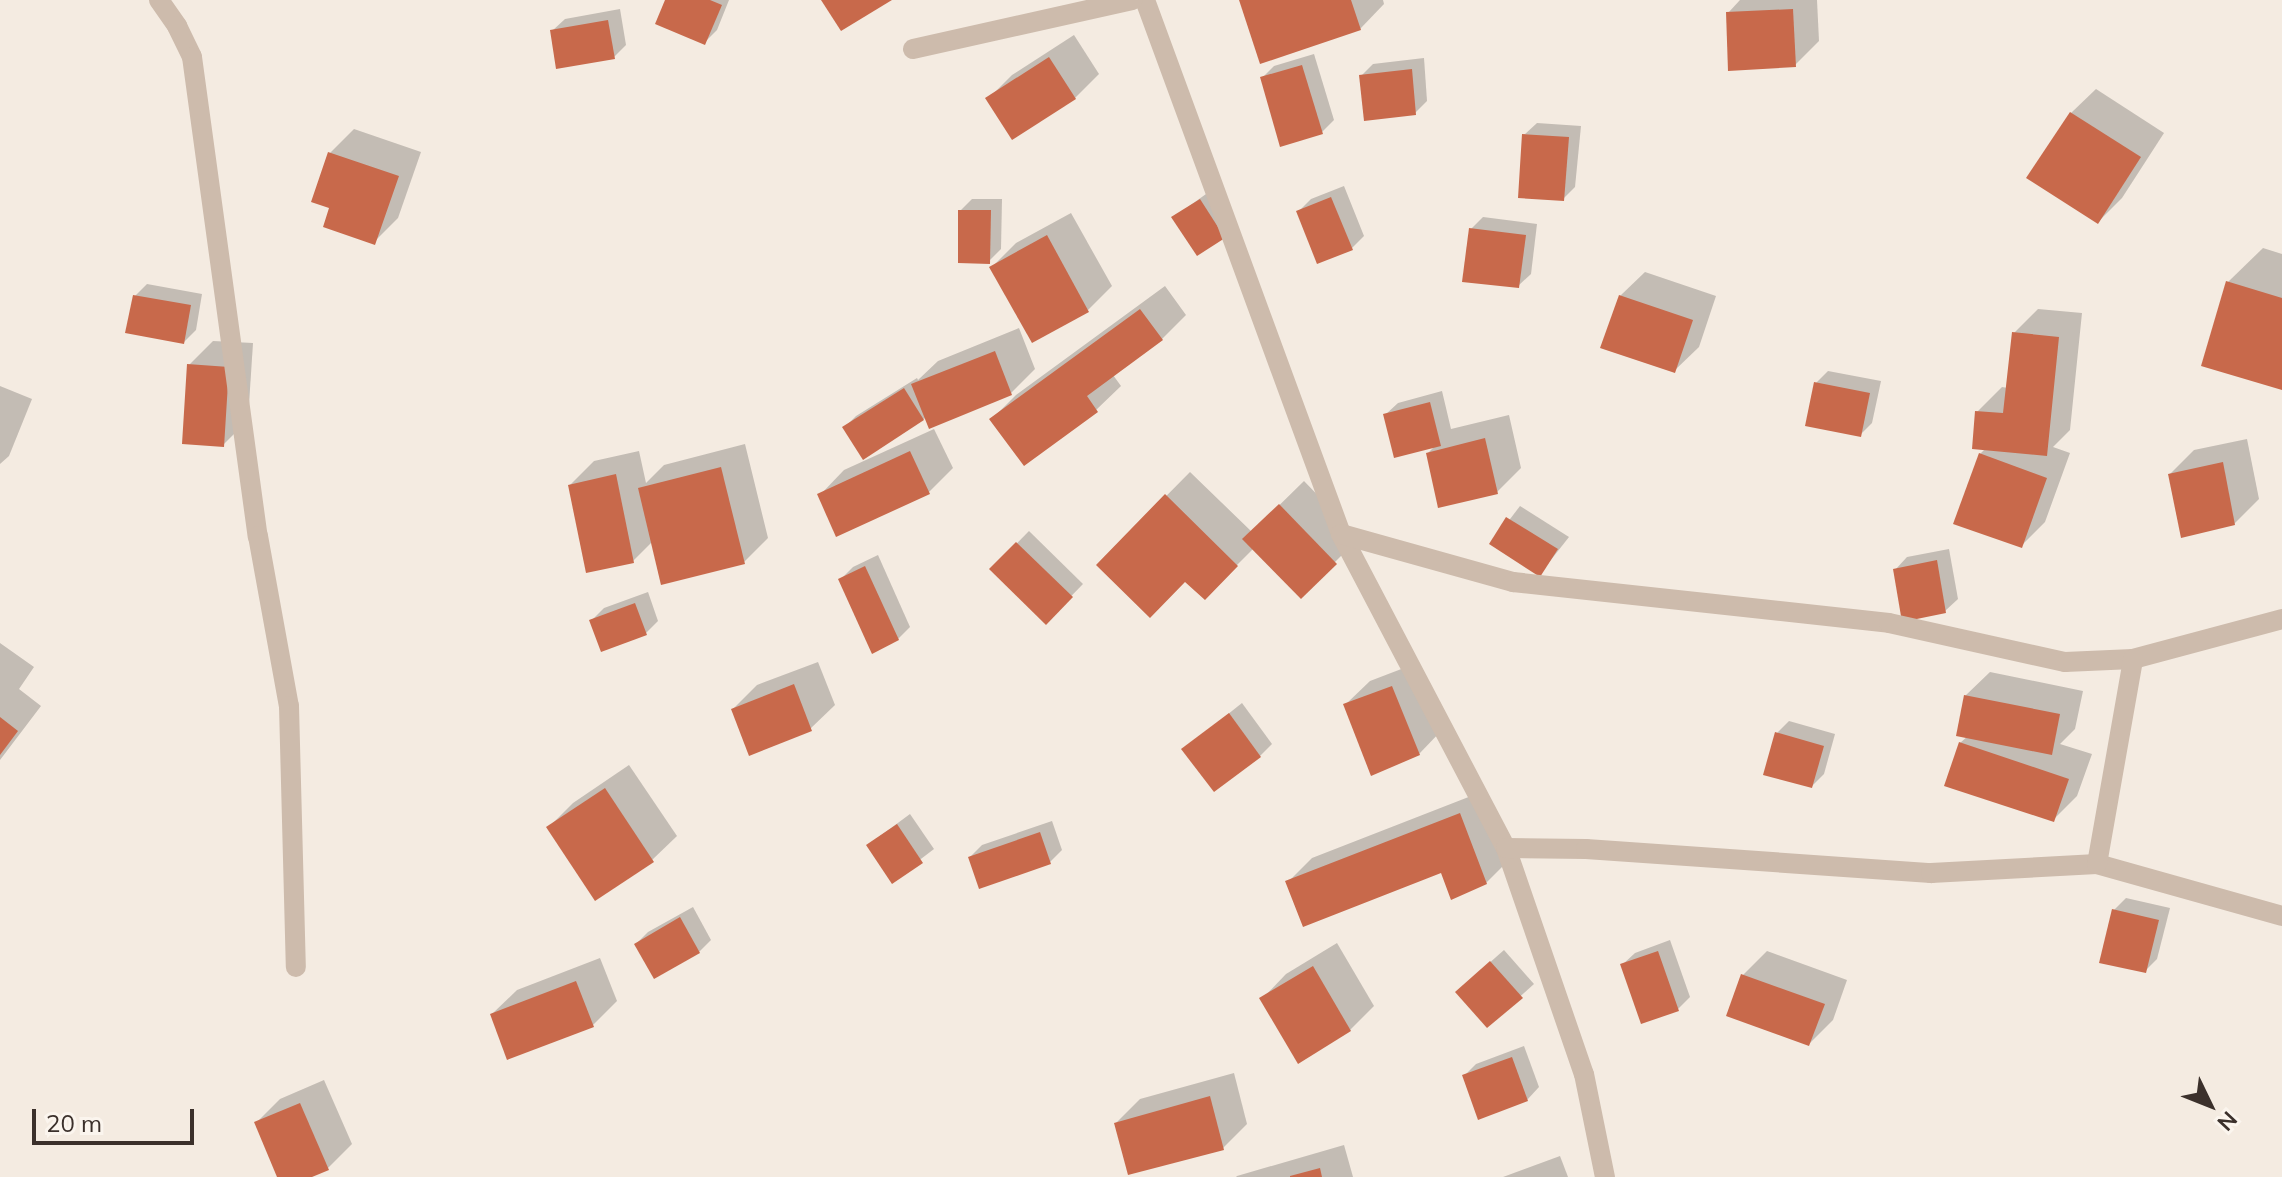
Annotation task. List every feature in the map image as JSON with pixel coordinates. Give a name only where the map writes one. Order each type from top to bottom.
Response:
[{"type":"street","points":[[159,0],[177,26],[192,57],[258,536],[289,706],[296,967]]},
{"type":"street","points":[[913,49],[1133,0]]},
{"type":"street","points":[[1145,0],[1341,534],[1506,848],[1584,1074],[1605,1177]]},
{"type":"street","points":[[1341,534],[1513,582],[1889,623],[2065,662],[2133,659],[2282,619]]},
{"type":"street","points":[[2097,864],[2133,659]]},
{"type":"street","points":[[1506,848],[1586,849],[1931,873],[2097,864],[2282,916]]},
{"type":"building","points":[[665,0],[710,0],[722,5],[705,45],[655,24]]},
{"type":"building","points":[[821,0],[892,0],[841,31]]},
{"type":"building","points":[[1239,0],[1351,0],[1361,30],[1260,64]]},
{"type":"building","points":[[1793,9],[1796,67],[1728,71],[1726,12]]},
{"type":"building","points":[[608,20],[615,59],[556,69],[550,30]]},
{"type":"building","points":[[1049,57],[1076,99],[1012,140],[985,98]]},
{"type":"building","points":[[1302,65],[1323,134],[1280,147],[1260,77]]},
{"type":"building","points":[[1412,69],[1416,115],[1364,121],[1359,75]]},
{"type":"building","points":[[2070,112],[2141,157],[2098,224],[2026,178]]},
{"type":"building","points":[[1522,134],[1569,137],[1564,201],[1518,198]]},
{"type":"building","points":[[328,152],[399,176],[375,245],[323,227],[329,208],[311,202]]},
{"type":"building","points":[[1331,197],[1353,250],[1317,264],[1296,211]]},
{"type":"building","points":[[1200,199],[1225,238],[1197,256],[1171,217]]},
{"type":"building","points":[[958,210],[991,210],[990,264],[958,263]]},
{"type":"building","points":[[1469,228],[1526,235],[1519,288],[1462,282]]},
{"type":"building","points":[[1047,235],[1089,312],[1032,343],[989,267]]},
{"type":"building","points":[[2226,281],[2282,298],[2282,390],[2201,366]]},
{"type":"building","points":[[133,295],[191,305],[184,344],[125,333]]},
{"type":"building","points":[[1619,295],[1693,320],[1675,373],[1600,348]]},
{"type":"building","points":[[1140,309],[1163,340],[1087,396],[1098,412],[1024,466],[989,419]]},
{"type":"building","points":[[2012,332],[2059,337],[2047,456],[1972,449],[1975,411],[2003,413]]},
{"type":"building","points":[[995,351],[1012,395],[929,429],[911,384]]},
{"type":"building","points":[[187,364],[229,367],[224,447],[182,444]]},
{"type":"building","points":[[1814,382],[1870,393],[1861,437],[1805,426]]},
{"type":"building","points":[[904,388],[924,420],[863,460],[842,427]]},
{"type":"building","points":[[1430,402],[1441,446],[1394,458],[1383,414]]},
{"type":"building","points":[[1485,438],[1498,494],[1438,508],[1426,453]]},
{"type":"building","points":[[910,451],[930,494],[836,537],[817,494]]},
{"type":"building","points":[[1979,453],[2047,478],[2022,548],[1953,524]]},
{"type":"building","points":[[2223,462],[2235,525],[2181,538],[2168,474]]},
{"type":"building","points":[[721,467],[745,564],[661,585],[638,488]]},
{"type":"building","points":[[616,474],[634,563],[586,573],[568,485]]},
{"type":"building","points":[[1165,494],[1238,566],[1205,600],[1185,582],[1150,618],[1096,565]]},
{"type":"building","points":[[1279,504],[1337,564],[1301,599],[1242,539]]},
{"type":"building","points":[[1506,517],[1558,549],[1540,577],[1489,544]]},
{"type":"building","points":[[1016,542],[1073,597],[1046,625],[989,569]]},
{"type":"building","points":[[1937,560],[1946,613],[1902,622],[1893,569]]},
{"type":"building","points":[[865,566],[899,640],[872,654],[838,579]]},
{"type":"building","points":[[635,603],[647,635],[601,652],[589,620]]},
{"type":"building","points":[[794,684],[812,731],[749,756],[731,709]]},
{"type":"building","points":[[1392,686],[1420,755],[1371,776],[1343,704]]},
{"type":"building","points":[[1964,695],[2060,714],[2052,755],[1956,736]]},
{"type":"building","points":[[1229,713],[1261,757],[1214,792],[1181,749]]},
{"type":"building","points":[[0,717],[18,731],[0,755]]},
{"type":"building","points":[[1775,732],[1824,746],[1812,788],[1763,775]]},
{"type":"building","points":[[1959,742],[2069,779],[2054,822],[1944,786]]},
{"type":"building","points":[[605,788],[654,862],[595,901],[546,827]]},
{"type":"building","points":[[1460,813],[1487,884],[1451,900],[1441,873],[1303,927],[1285,881]]},
{"type":"building","points":[[897,824],[923,863],[892,884],[866,845]]},
{"type":"building","points":[[1040,832],[1051,864],[979,889],[968,857]]},
{"type":"building","points":[[2112,909],[2159,920],[2146,973],[2099,963]]},
{"type":"building","points":[[680,917],[700,953],[654,979],[634,944]]},
{"type":"building","points":[[1658,951],[1679,1011],[1641,1024],[1620,964]]},
{"type":"building","points":[[1490,961],[1523,998],[1487,1028],[1455,992]]},
{"type":"building","points":[[1313,966],[1351,1031],[1298,1064],[1259,998]]},
{"type":"building","points":[[1741,974],[1825,1004],[1809,1046],[1726,1016]]},
{"type":"building","points":[[576,981],[594,1027],[507,1060],[490,1014]]},
{"type":"building","points":[[1512,1057],[1528,1101],[1478,1120],[1462,1075]]},
{"type":"building","points":[[1210,1096],[1224,1150],[1128,1175],[1114,1123]]},
{"type":"building","points":[[300,1103],[329,1170],[312,1177],[277,1177],[254,1122]]},
{"type":"building","points":[[1320,1168],[1322,1177],[1290,1177],[1290,1176]]}]
